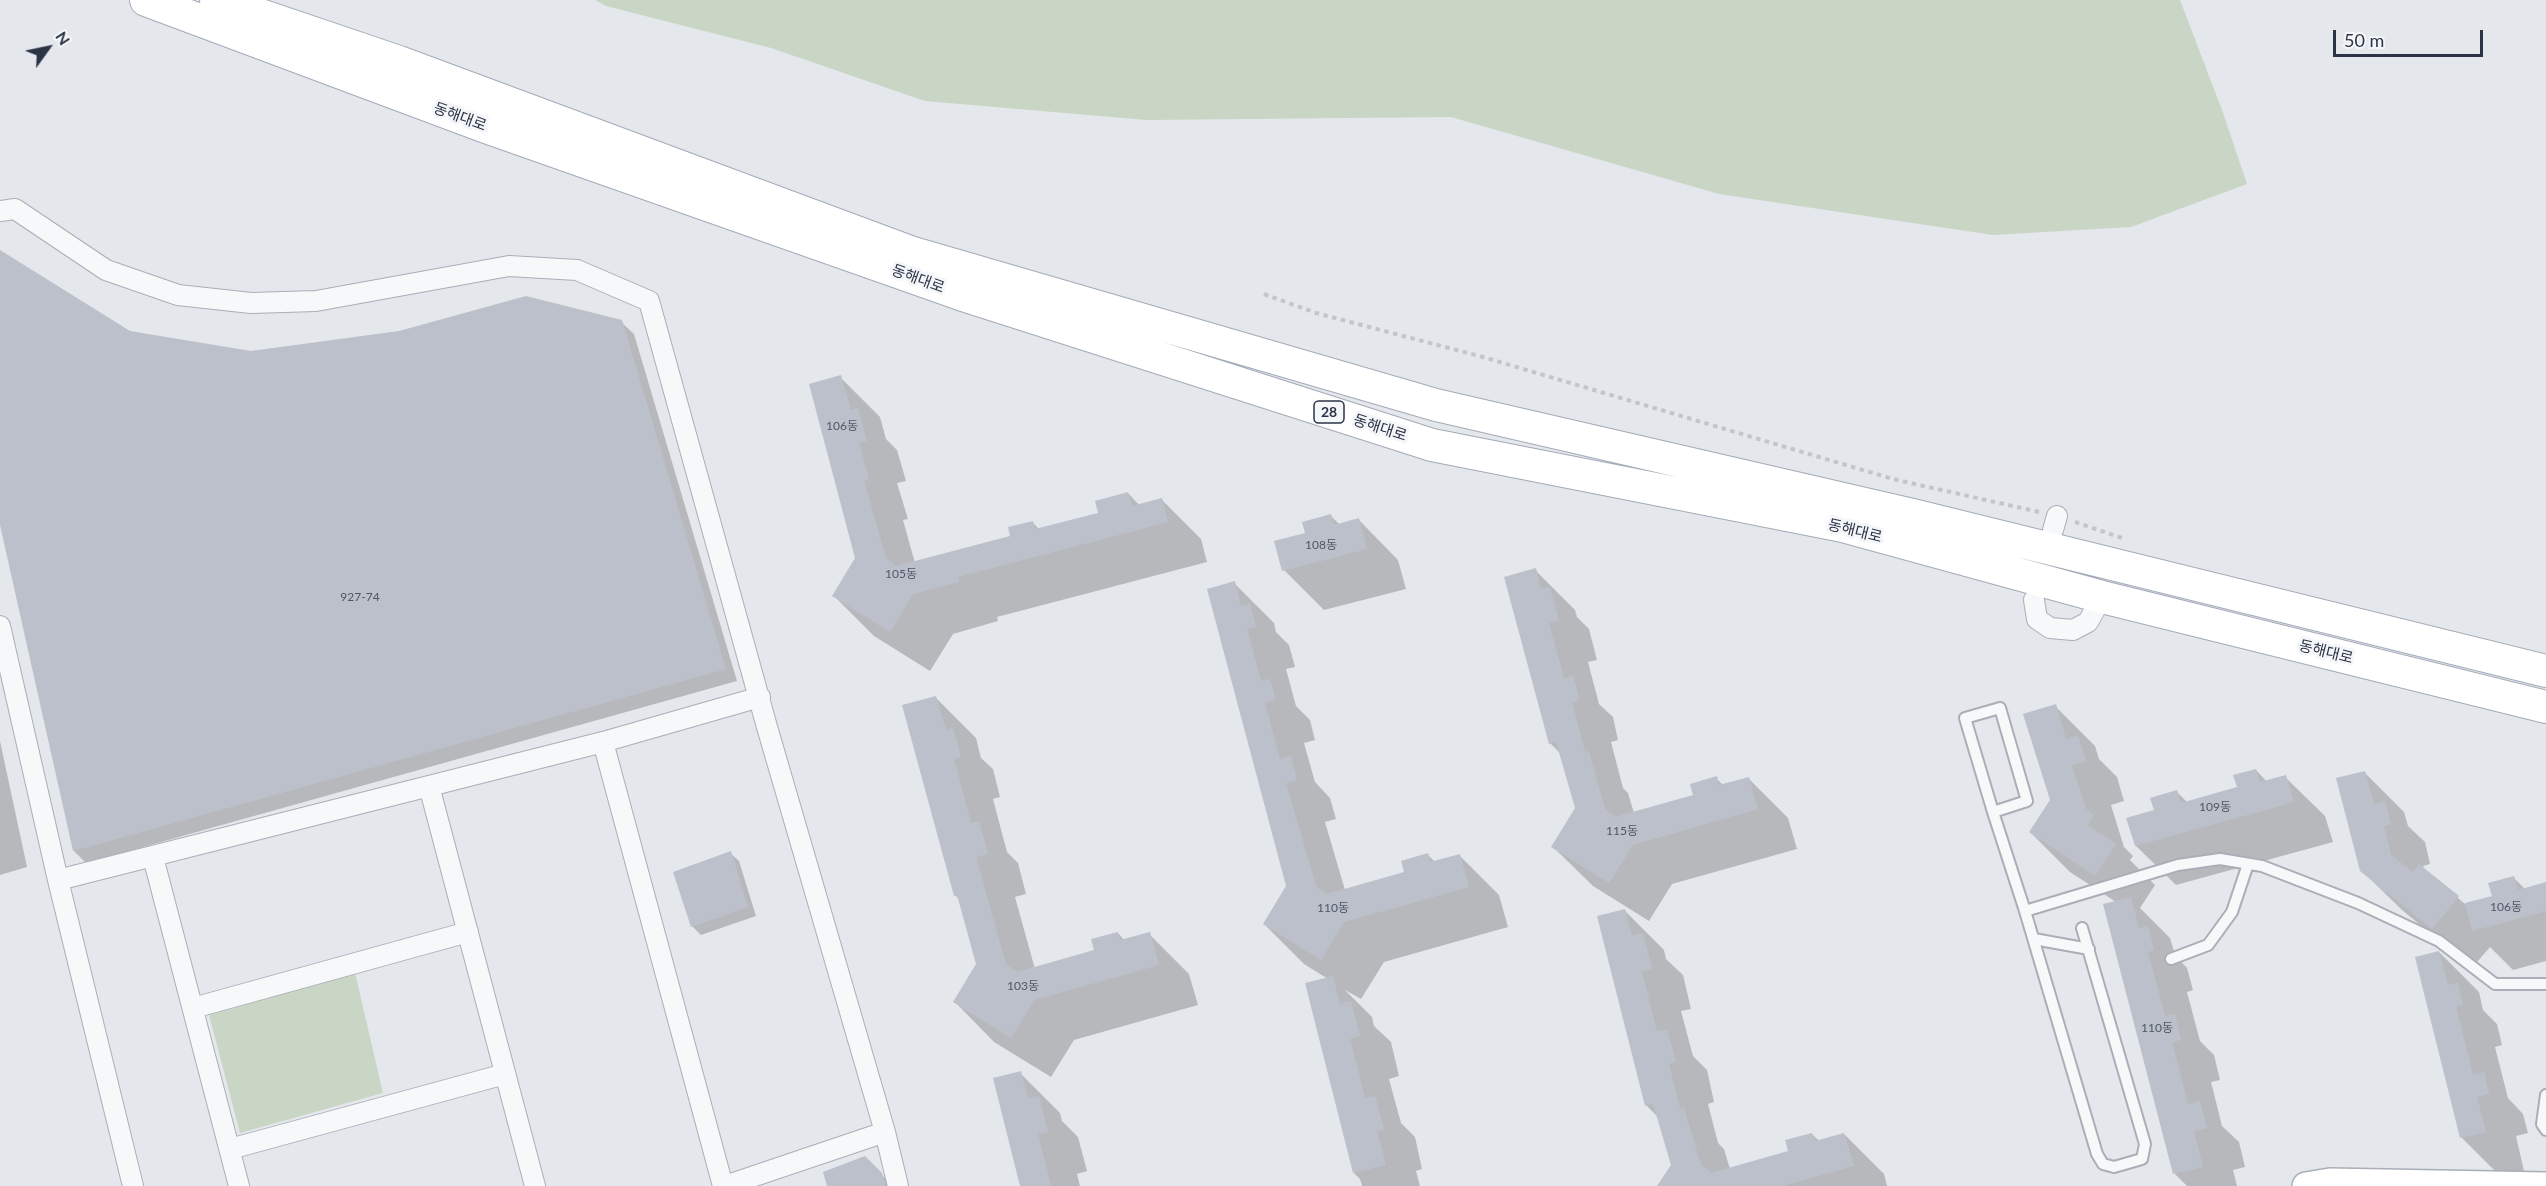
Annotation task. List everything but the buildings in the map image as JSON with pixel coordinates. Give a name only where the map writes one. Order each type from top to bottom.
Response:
[{"type":"main road","name":"동해대로","points":[[146,0],[486,127],[963,295],[1432,445],[1843,526],[2102,597],[2546,707]]},
{"type":"main road","points":[[216,0],[399,62],[910,252],[1436,405],[1914,515],[2546,671]]},
{"type":"street","points":[[0,211],[15,209],[106,270],[178,294],[250,303],[316,301],[509,266],[578,270],[649,302],[885,1132],[898,1186]]},
{"type":"street","points":[[2034,600],[2037,619],[2050,628],[2073,630],[2088,622],[2102,597]]},
{"type":"street","points":[[0,626],[58,880],[133,1186]]},
{"type":"street","points":[[58,880],[603,742],[760,697]]},
{"type":"street","points":[[603,742],[724,1186],[885,1132]]},
{"type":"street","points":[[429,786],[535,1186]]},
{"type":"street","points":[[153,857],[239,1186]]},
{"type":"street","points":[[193,1008],[468,932]]},
{"type":"street","points":[[230,1149],[505,1074]]},
{"type":"street","points":[[2306,1186],[2330,1182],[2546,1186]]},
{"type":"lane","points":[[1993,812],[2027,801],[2000,708],[1965,718],[1993,812],[2034,939],[2097,1154],[2103,1164],[2114,1167],[2142,1159],[2145,1144],[2082,928]]},
{"type":"lane","points":[[2025,911],[2178,865],[2220,859],[2262,866],[2358,903],[2439,941],[2495,984],[2546,984]]},
{"type":"lane","points":[[2171,959],[2208,945],[2232,912],[2248,864]]},
{"type":"lane","points":[[2034,939],[2089,949]]},
{"type":"lane","points":[[2546,1095],[2542,1124],[2546,1130]]},
{"type":"path","points":[[1264,294],[1316,313],[1482,357],[1893,479],[2055,523],[2129,540]]},
{"type":"green space","points":[[595,0],[2180,0],[2222,110],[2247,184],[2131,227],[1993,235],[1719,194],[1451,117],[1146,120],[925,101],[771,48],[606,6]]},
{"type":"green space","points":[[355,973],[383,1093],[240,1133],[209,1015]]}]
